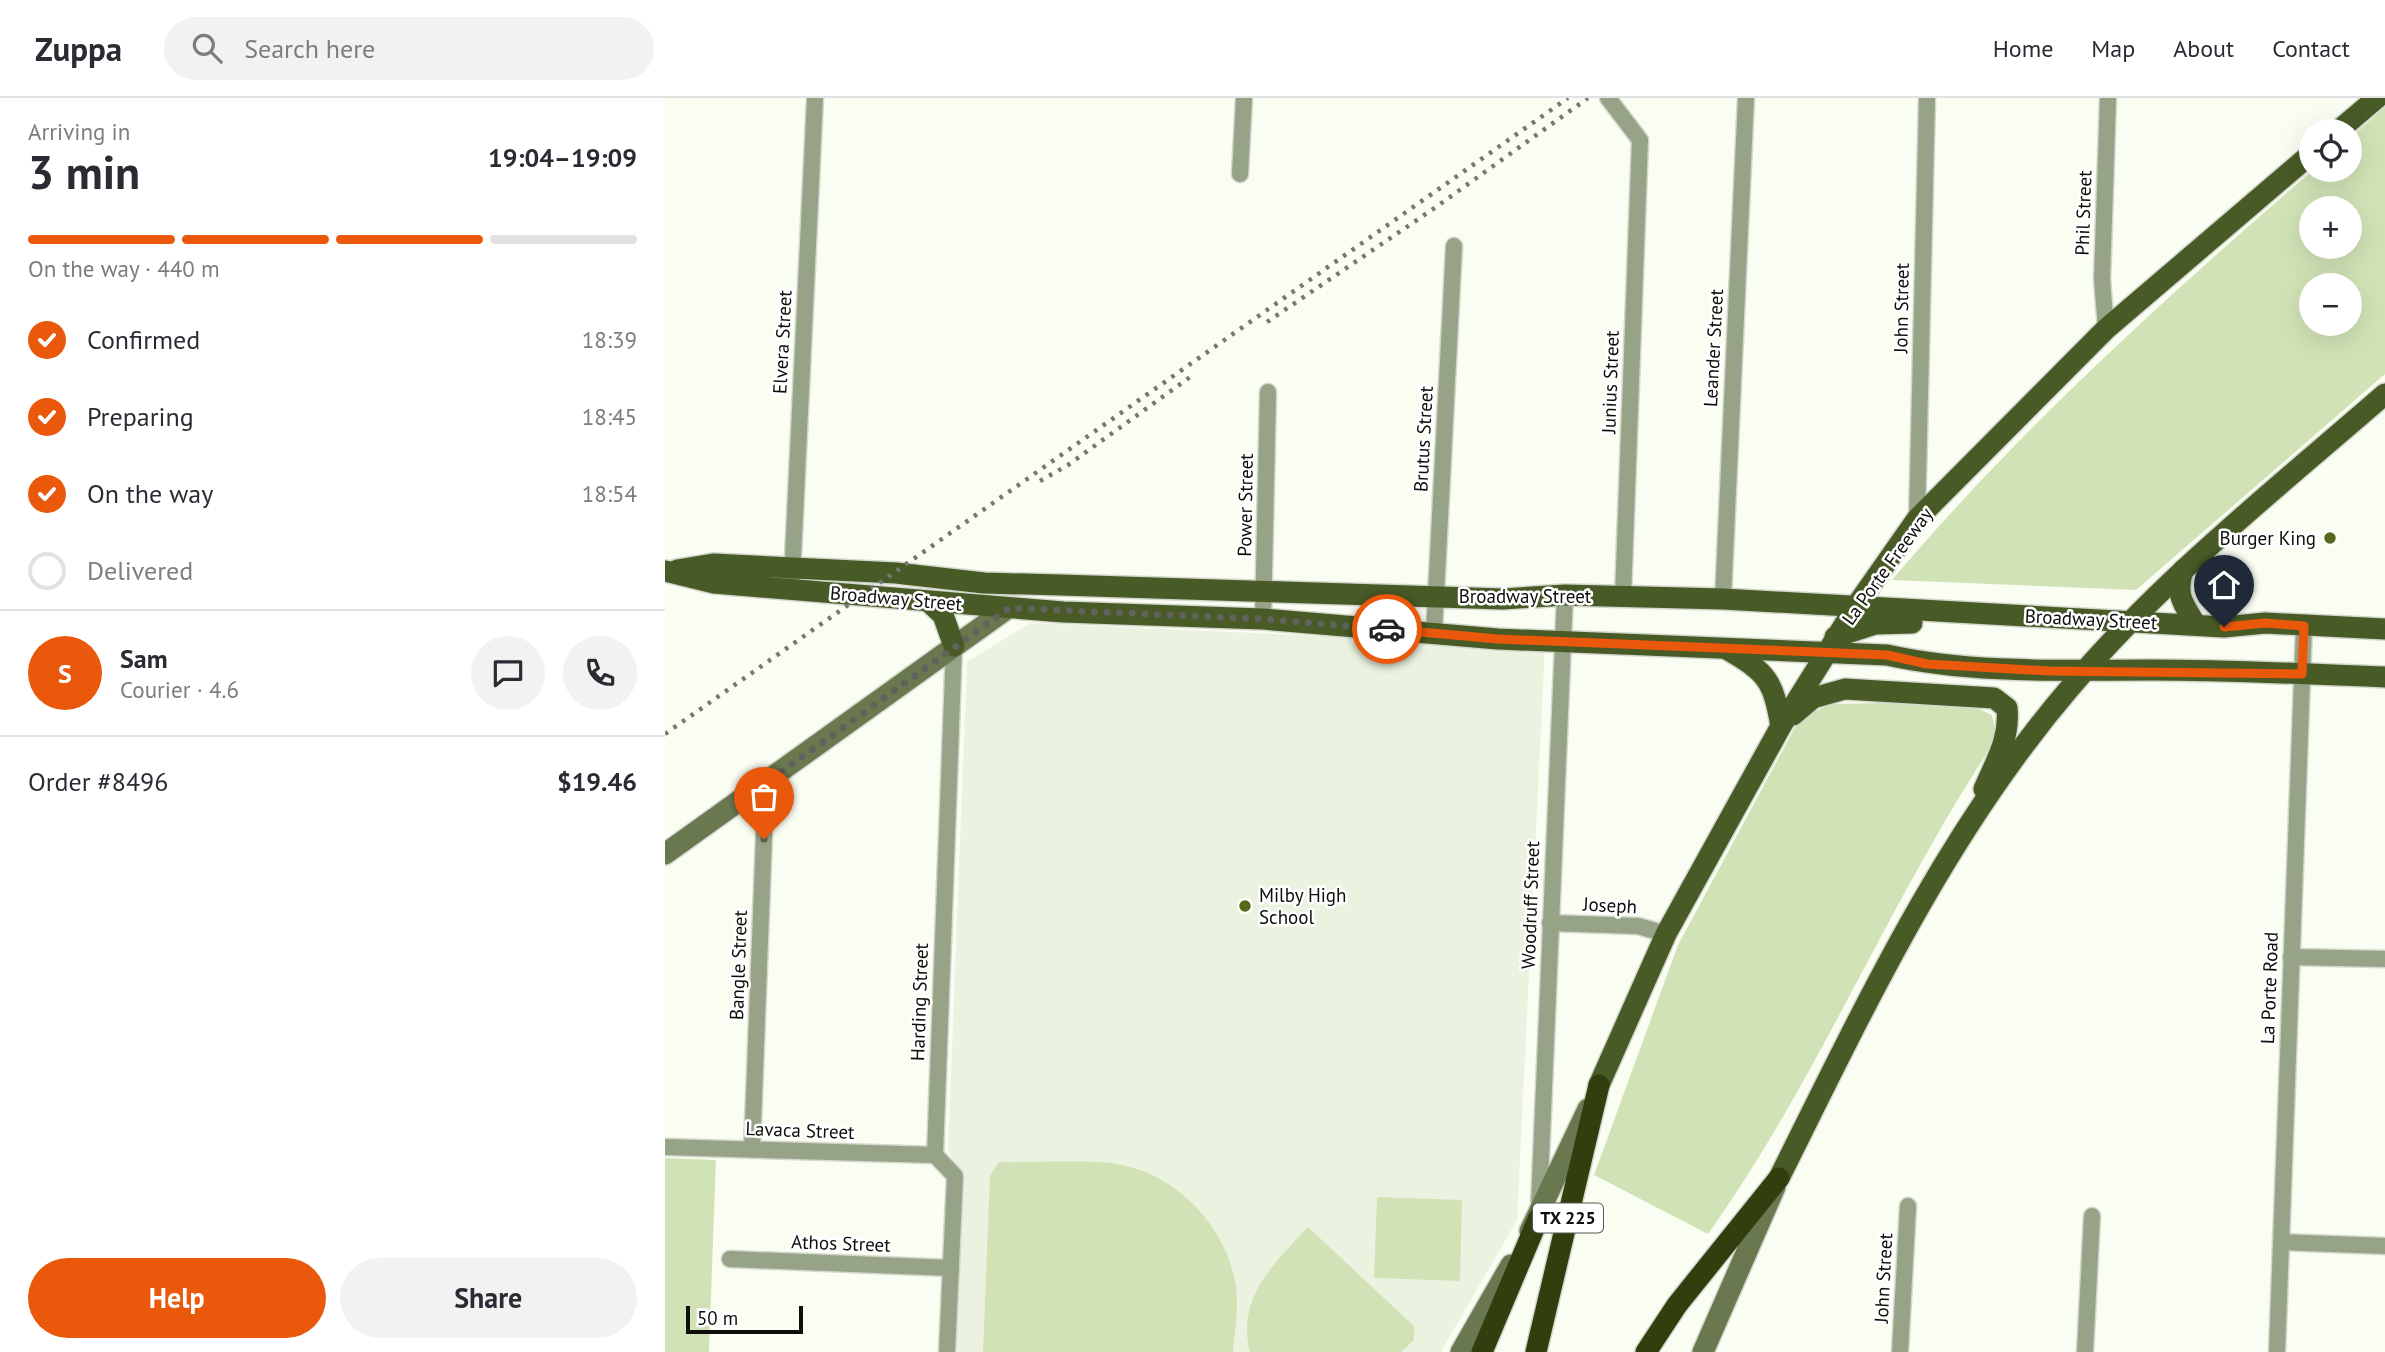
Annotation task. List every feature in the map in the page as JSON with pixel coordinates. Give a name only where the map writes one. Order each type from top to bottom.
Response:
[{"type":"highway","name":"TX 225","points":[[1536,1352],[1599,1084]]},
{"type":"highway","points":[[1646,1352],[1677,1305],[1779,1178]]},
{"type":"highway","points":[[1482,1352],[1538,1217]]},
{"type":"main road","points":[[2349,116],[2377,98]]},
{"type":"main road","name":"La Porte Freeway","points":[[1599,1084],[1666,934],[1781,726],[1830,645],[1917,519],[2106,329],[2299,164]]},
{"type":"main road","points":[[1952,849],[2053,709],[2131,621],[2183,570],[2385,394]]},
{"type":"main road","name":"Broadway Street","points":[[665,572],[713,564],[929,602],[982,615],[1009,608],[1263,619],[1562,642],[1724,647],[1830,645],[1927,664],[2086,672],[2385,677]]},
{"type":"main road","points":[[2183,570],[2178,588],[2182,603],[2196,625]]},
{"type":"main road","name":"Broadway Street","points":[[791,579],[896,573],[983,583],[1503,599],[1566,595],[1623,596],[2196,625],[2385,629]]},
{"type":"main road","points":[[665,854],[954,646],[982,615],[983,583]]},
{"type":"main road","points":[[929,602],[943,615],[954,646]]},
{"type":"main road","points":[[1830,645],[1859,628],[1891,622],[2026,628],[2048,617]]},
{"type":"main road","points":[[1887,655],[1927,652],[2067,658],[2092,651],[2114,640]]},
{"type":"main road","points":[[1724,647],[1756,666],[1768,677],[1774,688],[1781,726]]},
{"type":"main road","points":[[1703,1352],[1779,1178],[1883,972],[1952,849],[2006,740],[2007,708],[1994,698],[1845,689],[1813,698],[1781,726]]},
{"type":"main road","points":[[1461,1352],[1538,1217],[1599,1084]]},
{"type":"street","name":"Elvera Street","points":[[791,579],[815,98]]},
{"type":"street","points":[[1240,174],[1244,98]]},
{"type":"street","name":"Junius Street","points":[[1608,98],[1640,141],[1623,596]]},
{"type":"street","name":"Leander Street","points":[[1723,600],[1745,98]]},
{"type":"street","name":"John Street","points":[[1917,519],[1927,98]]},
{"type":"street","name":"Phil Street","points":[[2106,329],[2102,279],[2108,98]]},
{"type":"street","name":"Brutus Street","points":[[1434,633],[1454,246]]},
{"type":"street","name":"Power Street","points":[[1263,619],[1268,392]]},
{"type":"street","name":"Woodruff Street","points":[[1538,1217],[1566,595]]},
{"type":"street","name":"La Porte Road","points":[[2277,1352],[2304,626]]},
{"type":"street","name":"Harding Street","points":[[935,1155],[954,646]]},
{"type":"street","name":"Bangle Street","points":[[752,1149],[766,783]]},
{"type":"street","name":"Joseph","points":[[1550,923],[1638,926],[1666,934]]},
{"type":"street","points":[[2291,957],[2385,959]]},
{"type":"street","name":"Lavaca Street","points":[[665,1147],[935,1155]]},
{"type":"street","points":[[935,1155],[955,1175],[947,1352]]},
{"type":"street","name":"John Street","points":[[1900,1352],[1908,1206]]},
{"type":"street","points":[[2085,1352],[2092,1216]]},
{"type":"street","points":[[2282,1242],[2385,1246]]},
{"type":"street","name":"Athos Street","points":[[730,1259],[951,1268]]},
{"type":"street","points":[[1714,1352],[1716,1325]]},
{"type":"shaded area","name":"Milby High School","points":[[1030,623],[1545,646],[1517,1220],[1441,1352],[952,1352],[961,1173],[948,1151],[967,662]]},
{"type":"green space","points":[[2385,107],[2385,374],[2136,590],[1892,580],[1940,525],[2042,418],[2203,267],[2299,182],[2362,182],[2362,127]]},
{"type":"green space","points":[[1830,704],[1971,705],[1992,715],[1997,738],[1922,860],[1785,1113],[1708,1234],[1594,1175],[1678,945],[1799,720]]},
{"type":"green space","points":[[665,1158],[716,1160],[709,1352],[665,1352]]},
{"type":"green space","points":[[1078,1161],[1122,1165],[1165,1182],[1184,1196],[1215,1232],[1234,1275],[1237,1305],[1233,1352],[983,1352],[990,1175],[999,1162]]},
{"type":"green space","points":[[1377,1197],[1462,1200],[1460,1281],[1374,1278]]},
{"type":"green space","points":[[1308,1227],[1414,1326],[1414,1340],[1401,1352],[1250,1352],[1248,1315],[1253,1298],[1271,1268]]},
{"type":"railway","points":[[665,734],[1568,98]]},
{"type":"railway","points":[[1267,322],[1436,207],[1588,98]]},
{"type":"railway","points":[[1040,481],[1068,465],[1193,375]]},
{"type":"way so far","points":[[764,839],[766,783],[981,625],[1009,608],[1263,619],[1387,629]]},
{"type":"place","name":"Burger King","points":[[2330,538]]},
{"type":"place","name":"Milby High School","points":[[1245,906]]},
{"type":"route","points":[[1387,629],[1498,639],[1887,655],[1927,664],[2049,671],[2151,670],[2302,674],[2304,626],[2265,623],[2224,627]]}]
